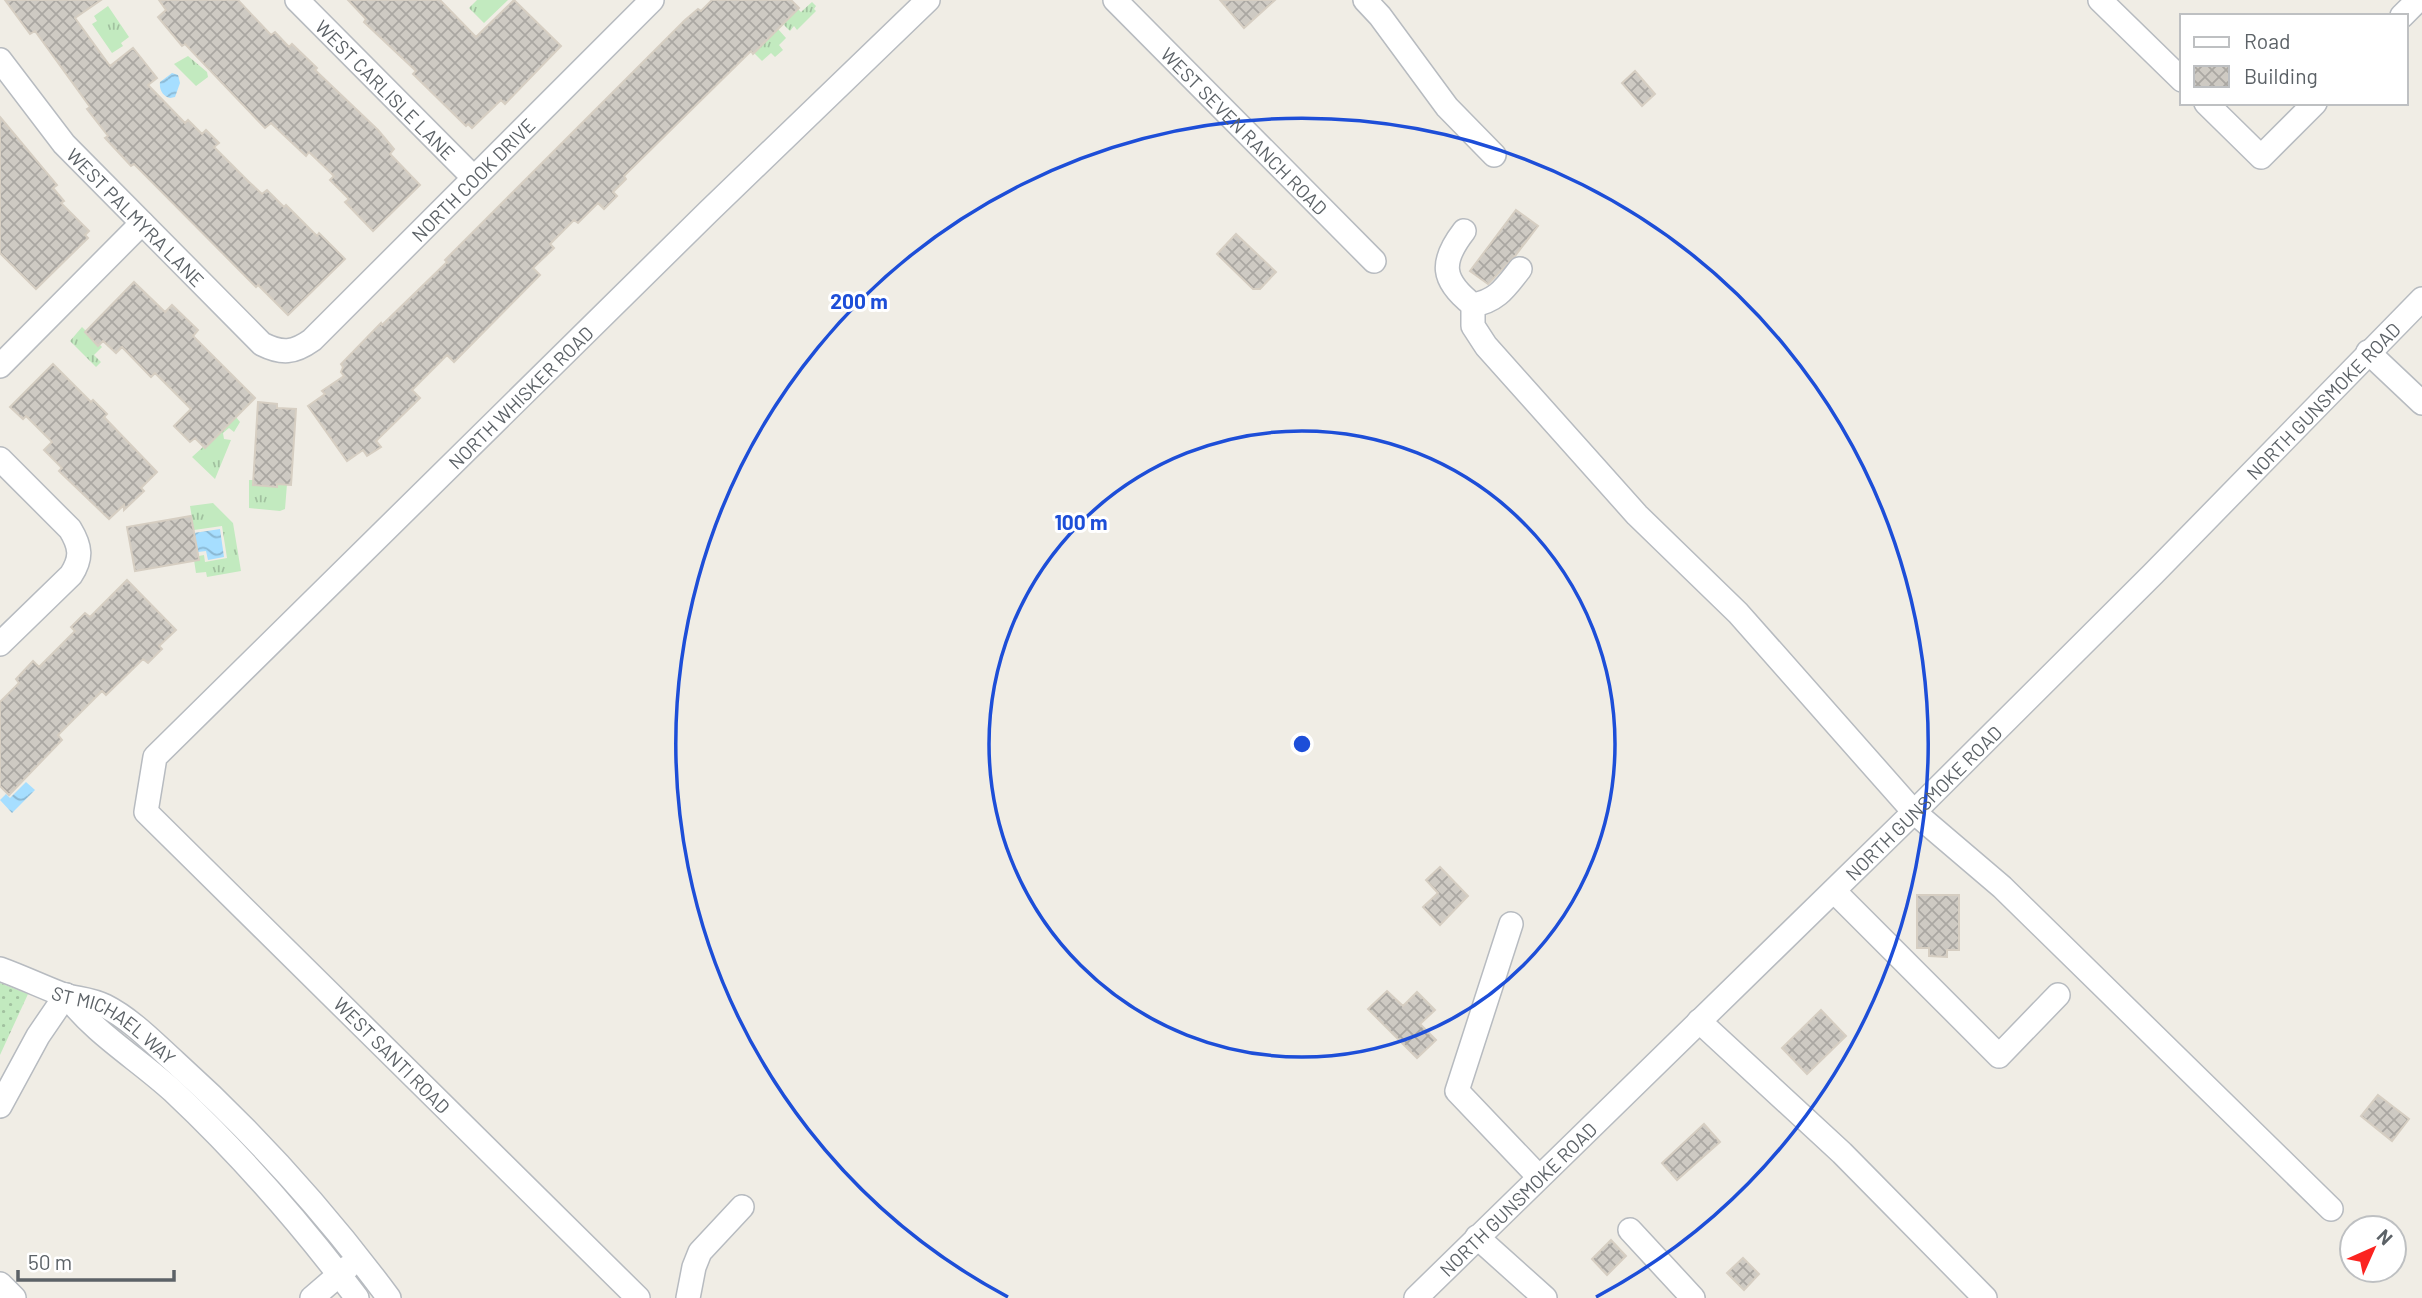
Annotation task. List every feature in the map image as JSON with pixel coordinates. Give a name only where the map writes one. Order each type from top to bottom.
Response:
[{"type":"street","name":"WEST CARLISLE LANE","points":[[297,0],[474,178]]},
{"type":"street","name":"NORTH COOK DRIVE","points":[[289,353],[312,340],[652,0]]},
{"type":"street","name":"NORTH WHISKER ROAD","points":[[146,812],[155,757],[708,212],[928,0]]},
{"type":"street","name":"WEST SEVEN RANCH ROAD","points":[[1115,0],[1374,261]]},
{"type":"street","points":[[1365,0],[1380,16],[1447,107],[1494,155]]},
{"type":"street","points":[[2100,0],[2180,78]]},
{"type":"street","points":[[2404,14],[2418,0]]},
{"type":"street","name":"WEST PALMYRA LANE","points":[[0,60],[64,145],[262,344],[289,353]]},
{"type":"street","points":[[2208,105],[2261,157],[2313,105]]},
{"type":"street","points":[[0,366],[142,223]]},
{"type":"street","points":[[1464,231],[1452,246],[1446,262],[1449,278],[1460,295],[1473,305],[1489,303],[1520,269]]},
{"type":"street","name":"NORTH GUNSMOKE ROAD","points":[[1416,1298],[1914,812],[2153,574],[2422,299]]},
{"type":"street","points":[[1473,305],[1473,326],[1486,346],[1637,515],[1738,614],[1914,812],[2002,887],[2330,1209]]},
{"type":"street","points":[[2368,352],[2422,403]]},
{"type":"street","points":[[0,458],[70,529],[78,541],[80,553],[71,575],[0,644]]},
{"type":"street","name":"WEST SANTI ROAD","points":[[146,812],[638,1298]]},
{"type":"street","points":[[1834,891],[2000,1056],[2058,995]]},
{"type":"street","points":[[1511,924],[1457,1091],[1539,1177]]},
{"type":"street","points":[[0,969],[66,995],[38,1036],[0,1105]]},
{"type":"street","name":"ST MICHAEL WAY","points":[[66,995],[88,999],[107,1007],[169,1057],[281,1168],[359,1258],[389,1298]]},
{"type":"street","name":"ST MICHAEL WAY","points":[[66,995],[80,1014],[174,1092],[272,1195],[357,1298]]},
{"type":"street","points":[[1699,1021],[1842,1153],[1985,1298]]},
{"type":"street","points":[[688,1298],[700,1252],[742,1207]]},
{"type":"street","points":[[1630,1230],[1693,1298]]},
{"type":"street","points":[[1476,1237],[1545,1298]]},
{"type":"street","points":[[312,1298],[359,1258]]},
{"type":"street","points":[[0,1284],[14,1298]]},
{"type":"green space","points":[[477,0],[508,0],[484,23],[469,8]]},
{"type":"green space","points":[[812,2],[816,11],[797,30],[794,26],[790,31],[783,24],[798,9],[801,12]]},
{"type":"green space","points":[[108,6],[129,37],[121,43],[123,46],[112,53],[92,24],[97,21],[94,16]]},
{"type":"green space","points":[[778,29],[786,38],[779,45],[783,50],[775,57],[771,53],[762,61],[754,53]]},
{"type":"green space","points":[[188,56],[207,72],[208,77],[196,86],[174,64]]},
{"type":"green space","points":[[82,327],[102,347],[94,355],[101,362],[96,367],[70,341]]},
{"type":"green space","points":[[236,417],[240,422],[234,432],[229,428],[223,433],[224,439],[231,440],[215,479],[192,457]]},
{"type":"green space","points":[[249,480],[253,480],[253,485],[277,487],[277,484],[287,484],[285,509],[280,511],[249,508]]},
{"type":"green space","points":[[213,503],[233,523],[241,571],[207,577],[206,572],[196,573],[194,560],[204,555],[205,562],[227,558],[222,526],[194,530],[190,506]]},
{"type":"green space","points":[[0,983],[28,994],[0,1055]]},
{"type":"water","points":[[172,73],[178,75],[180,83],[175,97],[170,98],[162,92],[160,82]]},
{"type":"water","points":[[220,529],[224,557],[208,560],[206,551],[198,552],[194,533]]},
{"type":"water","points":[[26,782],[35,790],[12,813],[0,800],[6,794],[10,798]]},
{"type":"building","points":[[5,0],[101,0],[75,18],[110,66],[133,48],[157,78],[148,85],[185,123],[188,120],[202,134],[206,130],[219,143],[214,147],[249,182],[262,194],[267,190],[284,207],[286,205],[345,259],[288,315],[258,285],[256,287],[105,138],[108,136],[87,109],[90,107],[35,31],[30,34]]},
{"type":"building","points":[[159,0],[238,0],[271,35],[275,32],[289,47],[292,44],[317,68],[315,70],[378,130],[394,149],[390,154],[420,185],[373,231],[345,202],[349,199],[330,180],[334,176],[309,152],[306,156],[271,123],[265,128],[185,44],[182,46],[158,17],[166,10]]},
{"type":"building","points":[[348,0],[440,0],[476,37],[514,0],[561,46],[505,104],[501,100],[472,128],[468,124],[466,126],[413,74],[416,71],[364,22],[366,19]]},
{"type":"building","points":[[712,0],[791,0],[799,8],[753,54],[751,51],[624,176],[626,179],[613,192],[617,196],[604,209],[598,203],[578,223],[574,220],[550,244],[554,248],[533,268],[540,275],[454,362],[447,355],[412,390],[420,398],[376,441],[381,447],[367,456],[363,450],[347,461],[308,406],[325,394],[322,391],[344,376],[341,364],[447,262],[445,260],[685,20],[698,9],[701,11]]},
{"type":"building","points":[[1220,0],[1275,0],[1244,28]]},
{"type":"building","points":[[1635,71],[1655,94],[1642,106],[1622,83]]},
{"type":"building","points":[[0,117],[57,185],[53,188],[64,201],[61,203],[89,231],[85,235],[88,238],[36,289],[0,253]]},
{"type":"building","points":[[1516,210],[1538,226],[1515,256],[1488,284],[1470,271]]},
{"type":"building","points":[[1236,234],[1276,272],[1260,289],[1253,289],[1217,254]]},
{"type":"building","points":[[134,282],[165,312],[172,305],[198,330],[193,336],[255,398],[205,448],[195,438],[190,442],[174,426],[191,409],[155,373],[151,377],[122,347],[116,353],[103,341],[98,346],[85,332]]},
{"type":"building","points":[[53,364],[107,414],[104,417],[157,472],[141,488],[144,491],[124,510],[124,505],[109,519],[59,471],[62,468],[44,450],[52,442],[26,416],[23,419],[10,407]]},
{"type":"building","points":[[258,402],[277,404],[277,408],[296,409],[291,485],[253,485]]},
{"type":"building","points":[[191,516],[199,560],[135,571],[127,527]]},
{"type":"building","points":[[127,580],[176,630],[159,646],[162,649],[148,663],[143,659],[106,695],[102,691],[58,735],[62,740],[9,795],[0,786],[0,702],[19,683],[16,679],[33,661],[39,667],[75,631],[71,627],[85,613],[90,617]]},
{"type":"building","points":[[1440,867],[1468,896],[1440,925],[1423,907],[1438,893],[1426,880]]},
{"type":"building","points":[[1917,895],[1959,895],[1959,950],[1947,950],[1947,957],[1929,956],[1929,948],[1917,948]]},
{"type":"building","points":[[1387,991],[1403,1006],[1417,992],[1435,1010],[1420,1024],[1436,1040],[1417,1058],[1368,1009]]},
{"type":"building","points":[[1821,1010],[1846,1036],[1807,1074],[1782,1048]]},
{"type":"building","points":[[2378,1095],[2409,1119],[2392,1141],[2361,1116]]},
{"type":"building","points":[[1704,1124],[1720,1142],[1677,1180],[1662,1163]]},
{"type":"building","points":[[1611,1240],[1626,1256],[1607,1275],[1592,1259]]},
{"type":"building","points":[[1743,1258],[1759,1274],[1744,1290],[1727,1273]]}]
